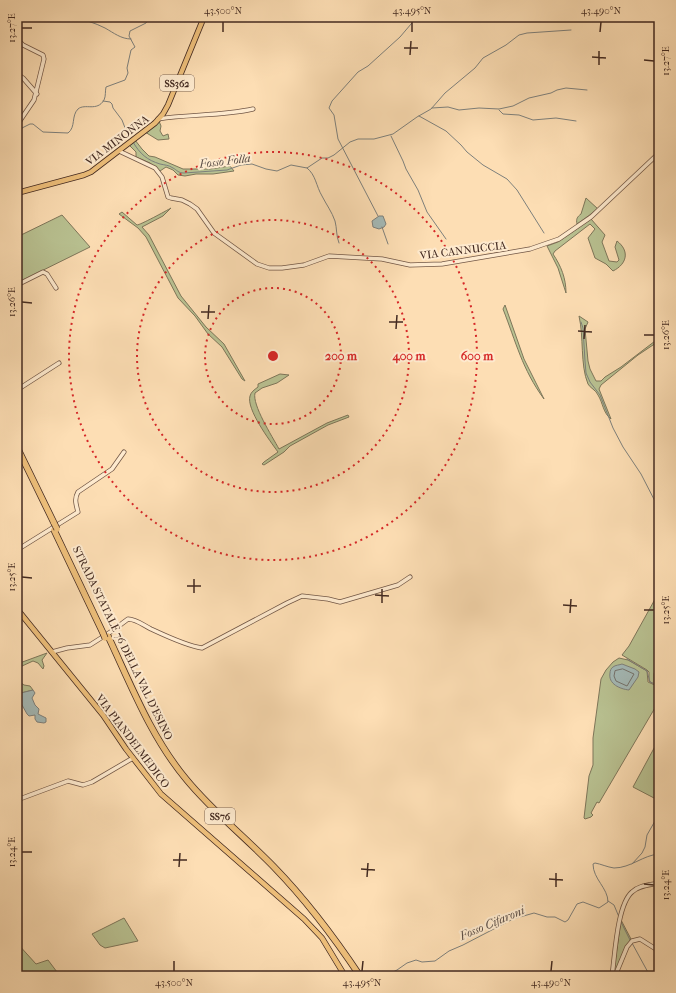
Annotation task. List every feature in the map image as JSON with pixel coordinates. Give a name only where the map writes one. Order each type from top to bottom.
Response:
[{"type":"highway","name":"STRADA STATALE 76 DELLA VAL D'ESINO","points":[[17,447],[53,524]]},
{"type":"highway","name":"STRADA STATALE 76 DELLA VAL D'ESINO","points":[[17,453],[56,530],[153,735],[173,767],[210,811],[271,867],[288,886],[319,922],[357,976]]},
{"type":"highway","name":"STRADA STATALE 76 DELLA VAL D'ESINO","points":[[105,635],[155,734],[175,766],[213,809],[273,866],[294,889],[321,920],[360,976]]},
{"type":"main road","name":"VIA MINONNA","points":[[17,193],[91,172],[158,119],[168,105],[204,17]]},
{"type":"main road","name":"VIA PIANDELMEDICO","points":[[17,609],[103,715],[133,758],[161,794],[312,927],[328,947],[345,976]]},
{"type":"street","points":[[17,39],[23,45],[44,56],[37,94],[17,126]]},
{"type":"street","points":[[17,74],[23,78],[37,94]]},
{"type":"street","name":"VIA MINONNA","points":[[158,119],[187,115],[228,113],[253,109]]},
{"type":"street","name":"VIA CANNUCCIA","points":[[119,151],[154,168],[162,177],[168,196],[190,204],[197,209],[214,234],[256,264],[269,268],[304,265],[329,256],[382,259],[410,266],[442,264],[530,249],[559,239],[591,217],[659,154]]},
{"type":"street","points":[[17,285],[43,272],[47,274],[56,288]]},
{"type":"street","points":[[17,390],[59,363]]},
{"type":"street","points":[[17,550],[78,512],[75,503],[78,492],[112,469],[124,452]]},
{"type":"street","points":[[52,652],[67,648],[90,645],[128,619],[134,619],[152,630],[202,648],[302,596],[328,598],[340,602],[398,585],[410,577]]},
{"type":"street","points":[[17,800],[68,781],[83,785],[92,782],[133,758]]},
{"type":"street","points":[[612,976],[623,907],[632,892],[644,886],[659,883]]},
{"type":"street","points":[[616,976],[627,947],[632,940],[640,939],[659,951]]},
{"type":"green space","points":[[159,121],[161,126],[160,131],[163,136],[168,134],[169,139],[158,140],[145,132]]},
{"type":"green space","points":[[135,140],[149,156],[155,157],[183,169],[210,169],[230,166],[234,171],[185,176],[178,175],[173,170],[166,167],[160,171],[150,163],[136,157],[136,152],[129,145]]},
{"type":"green space","points":[[586,198],[598,209],[577,224],[577,218],[581,214]]},
{"type":"green space","points":[[171,208],[163,216],[142,227],[149,235],[181,296],[206,327],[224,344],[245,381],[242,379],[222,347],[208,334],[195,316],[178,298],[146,237],[138,228],[119,214],[122,212],[137,225]]},
{"type":"green space","points":[[62,215],[90,247],[17,283],[17,237]]},
{"type":"green space","points":[[591,219],[605,235],[602,242],[609,261],[617,262],[619,260],[615,247],[617,241],[624,249],[624,261],[613,271],[606,264],[595,258],[588,238],[595,229],[590,224],[553,254],[562,272],[566,293],[558,268],[547,246],[558,242]]},
{"type":"green space","points":[[505,305],[524,359],[544,399],[530,377],[520,355],[503,309]]},
{"type":"green space","points":[[579,316],[588,322],[585,329],[588,361],[596,381],[601,381],[659,338],[659,341],[638,355],[601,385],[599,389],[611,419],[608,417],[597,393],[588,384],[584,368]]},
{"type":"green space","points":[[280,374],[289,375],[277,383],[262,388],[255,393],[256,405],[259,413],[279,449],[327,423],[348,415],[349,417],[328,425],[290,446],[284,452],[264,465],[262,464],[278,452],[255,417],[250,402],[250,396],[258,387],[258,384]]},
{"type":"green space","points":[[659,592],[659,657],[654,674],[654,684],[649,681],[649,672],[647,670],[622,655],[629,646]]},
{"type":"green space","points":[[47,653],[42,660],[44,666],[43,669],[38,663],[33,661],[22,666],[17,673],[17,664]]},
{"type":"green space","points":[[619,658],[628,660],[647,671],[648,682],[659,687],[659,701],[599,803],[597,802],[591,813],[593,815],[585,819],[589,776],[593,765],[593,738],[601,679],[606,670]]},
{"type":"green space","points":[[17,680],[24,685],[30,686],[33,690],[17,694]]},
{"type":"green space","points":[[659,739],[659,795],[654,798],[633,787]]},
{"type":"green space","points":[[124,918],[138,941],[105,948],[100,945],[92,934]]},
{"type":"green space","points":[[621,920],[631,939],[615,976],[613,976]]},
{"type":"green space","points":[[17,943],[36,964],[48,960],[60,976],[17,976]]},
{"type":"water","points":[[379,216],[383,216],[386,224],[384,227],[379,229],[373,227],[372,221]]},
{"type":"water","points":[[622,664],[639,672],[638,677],[629,690],[615,685],[610,677],[610,671],[612,668]]},
{"type":"water","points":[[33,690],[35,693],[32,698],[35,705],[39,709],[38,714],[46,718],[46,722],[44,723],[37,722],[35,715],[29,716],[27,714],[17,696],[17,694]]},
{"type":"waterway","points":[[72,17],[93,23],[121,37],[131,39]]},
{"type":"waterway","name":"Fosso Folla","points":[[17,141],[22,128],[30,124],[33,124],[43,132],[68,133],[72,128],[78,109],[81,107],[95,107],[101,104],[105,98],[106,87],[125,80],[128,73],[127,68],[131,50],[135,47],[129,36],[130,31],[146,23],[150,17]]},
{"type":"waterway","points":[[378,216],[338,139],[334,115],[329,108],[332,101],[358,72],[368,66],[400,37],[417,17]]},
{"type":"waterway","name":"Fosso Folla","points":[[133,142],[138,150],[148,158],[160,164],[170,166],[182,173],[227,170],[241,165],[252,164],[277,171],[291,165],[307,168],[322,158],[328,158],[334,155],[350,142],[358,139],[374,139],[393,134],[431,109],[445,93],[475,68],[483,58],[506,45],[519,35],[527,33],[571,30]]},
{"type":"waterway","points":[[432,108],[448,107],[459,110],[479,108],[499,109],[513,106],[529,98],[566,88],[587,90]]},
{"type":"waterway","name":"Fosso Folla","points":[[103,101],[110,102],[112,104],[113,108],[122,120],[131,140]]},
{"type":"waterway","points":[[499,110],[503,114],[519,115],[533,120],[556,118],[576,121]]},
{"type":"waterway","points":[[419,116],[446,131],[467,152],[483,165],[507,179],[517,190],[544,233]]},
{"type":"waterway","points":[[391,136],[406,169],[418,190],[427,212],[446,239]]},
{"type":"waterway","points":[[307,168],[314,177],[334,218],[339,243]]},
{"type":"waterway","points":[[382,227],[388,244]]},
{"type":"waterway","points":[[581,322],[583,328],[586,373],[590,382],[600,395],[613,428],[623,447],[641,474],[659,509]]},
{"type":"waterway","points":[[627,659],[647,671],[650,682],[659,686]]},
{"type":"waterway","points":[[632,864],[642,853],[645,847],[647,835],[659,814]]},
{"type":"waterway","name":"Fosso Cifaroni","points":[[385,976],[407,963],[416,960],[422,962],[435,961],[449,951],[513,919],[534,913],[547,917],[555,917],[565,922],[568,920],[577,904],[583,902],[599,908],[608,902],[606,892],[595,874],[593,864],[595,863],[614,868],[626,866],[659,854]]},
{"type":"waterway","points":[[608,901],[614,905],[619,917]]},
{"type":"waterway","points":[[621,922],[630,940]]},
{"type":"waterway","points":[[632,943],[650,976]]}]
